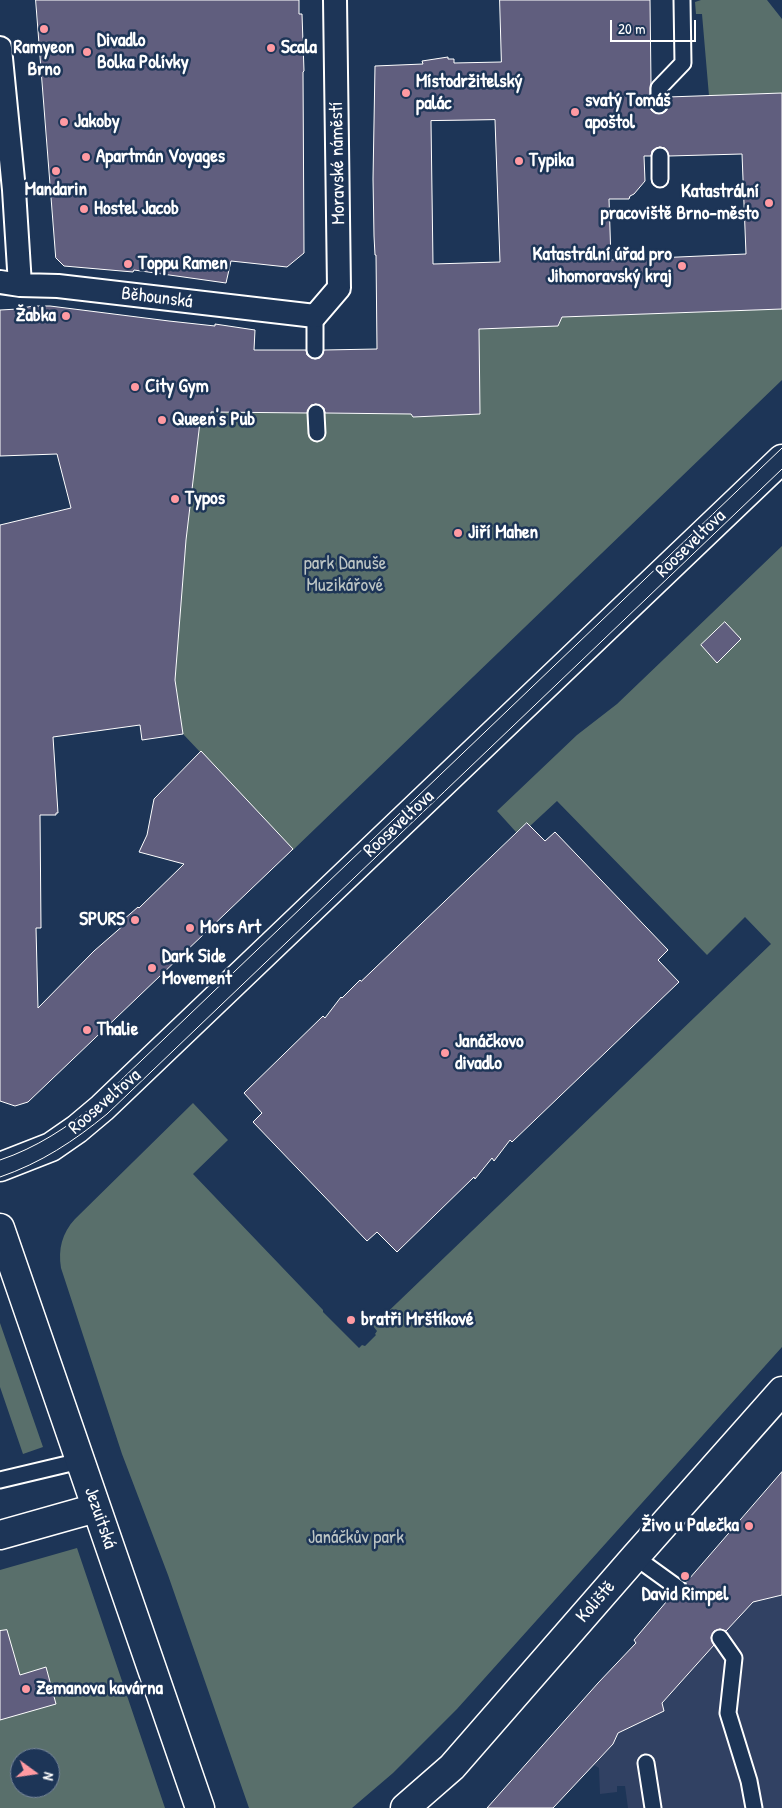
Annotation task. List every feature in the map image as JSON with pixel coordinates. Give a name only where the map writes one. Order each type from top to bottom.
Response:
[{"type":"street","name":"Moravské náměstí","points":[[315,316],[339,288],[335,0]]},
{"type":"street","points":[[0,48],[14,190],[10,284]]},
{"type":"street","name":"Běhounská","points":[[10,284],[58,286],[315,316]]},
{"type":"street","name":"Rooseveltova","points":[[0,1167],[50,1147],[77,1129],[102,1108],[782,459]]},
{"type":"street","name":"Jezuitská","points":[[0,1228],[200,1808]]},
{"type":"street","name":"Koliště","points":[[405,1808],[452,1767],[634,1557],[782,1391]]},
{"type":"street","points":[[0,1535],[96,1508]]},
{"type":"lane","points":[[659,104],[659,88],[683,63],[682,0]]},
{"type":"lane","points":[[660,156],[660,179]]},
{"type":"lane","points":[[315,316],[315,350]]},
{"type":"lane","points":[[316,413],[317,433]]},
{"type":"lane","points":[[0,1480],[80,1461]]},
{"type":"lane","points":[[634,1557],[678,1588]]},
{"type":"lane","points":[[720,1638],[734,1658],[728,1713],[749,1781],[754,1808]]},
{"type":"lane","points":[[646,1763],[653,1808]]},
{"type":"shaded area","points":[[762,1591],[764,1599],[782,1595],[782,1808],[628,1808],[625,1786],[617,1786],[617,1792],[600,1794],[599,1768],[594,1765],[613,1744],[612,1737],[635,1718],[638,1724],[663,1711],[662,1703]]},
{"type":"green space","points":[[701,0],[767,0],[782,19],[782,93],[709,96],[702,14],[696,14],[695,2]]},
{"type":"green space","name":"park Danuše Muzikářové","points":[[782,309],[782,380],[293,850],[183,734],[175,680],[186,540],[200,422],[211,423],[211,412],[412,414],[413,417],[479,414],[479,329],[558,326],[559,317]]},
{"type":"green space","name":"Janáčkův park","points":[[782,546],[782,1347],[457,1709],[393,1773],[352,1808],[249,1808],[168,1575],[122,1454],[61,1268],[60,1254],[64,1236],[75,1219],[193,1103],[228,1140],[193,1174],[359,1348],[362,1345],[365,1346],[376,1335],[377,1331],[373,1326],[771,944],[745,917],[707,955],[557,801],[530,826],[527,823],[516,832],[497,811],[577,735],[617,704]]},
{"type":"green space","points":[[0,1323],[43,1447],[23,1454],[0,1387]]},
{"type":"green space","points":[[77,1548],[165,1808],[0,1808],[0,1570]]},
{"type":"building","points":[[36,0],[299,0],[299,14],[302,14],[304,71],[304,253],[287,267],[231,261],[226,283],[134,270],[133,272],[64,266],[56,258]]},
{"type":"building","points":[[500,0],[650,0],[650,105],[651,110],[655,113],[663,113],[667,110],[668,97],[782,93],[782,309],[562,317],[558,326],[479,329],[480,414],[413,417],[411,414],[325,413],[324,408],[316,404],[311,405],[307,413],[211,412],[211,423],[200,422],[186,540],[175,680],[183,734],[142,740],[140,725],[53,737],[58,813],[56,815],[40,815],[41,928],[36,928],[38,1008],[94,951],[125,924],[123,920],[139,908],[184,864],[139,852],[147,835],[154,799],[201,751],[293,849],[28,1102],[15,1106],[0,1101],[0,525],[71,508],[57,454],[0,456],[0,310],[50,306],[255,330],[254,350],[306,350],[307,355],[315,359],[320,358],[324,350],[377,349],[373,179],[375,66],[423,64],[422,61],[448,57],[448,59],[454,59],[454,63],[501,62]],"holes":[[[495,120],[500,262],[433,264],[431,121]],[[660,147],[665,148],[669,156],[742,154],[746,254],[611,260],[609,199],[629,199],[634,194],[645,181],[644,156],[651,156],[652,151]]]},
{"type":"building","points":[[725,622],[741,639],[717,663],[701,645]]},
{"type":"building","name":"Janáčkovo divadlo","points":[[527,823],[545,841],[555,832],[668,950],[658,960],[679,982],[512,1142],[510,1140],[494,1161],[492,1158],[475,1179],[474,1177],[397,1252],[377,1232],[367,1241],[253,1122],[262,1113],[244,1093],[323,1016],[325,1018],[341,997],[361,981]]},
{"type":"building","points":[[782,1472],[782,1595],[753,1602],[726,1631],[720,1629],[714,1631],[711,1638],[714,1645],[662,1703],[664,1711],[618,1733],[613,1744],[553,1808],[487,1808],[636,1643],[634,1640],[672,1595],[678,1597],[685,1594],[686,1583]]},
{"type":"building","name":"Zemanova kavárna","points":[[7,1630],[20,1675],[46,1667],[56,1704],[0,1720],[0,1631]]},
{"type":"tram line","points":[[0,1160],[51,1136],[97,1103],[782,448]]},
{"type":"tram line","points":[[0,1177],[43,1158],[107,1114],[782,469]]},
{"type":"place","name":"Ramyeon Brno","points":[[44,29]]},
{"type":"place","name":"Scala","points":[[271,48]]},
{"type":"place","name":"Divadlo Bolka Polívky","points":[[87,52]]},
{"type":"place","name":"Místodržitelský palác","points":[[406,93]]},
{"type":"place","name":"svatý Tomáš apoštol","points":[[575,112]]},
{"type":"place","name":"Jakoby","points":[[64,122]]},
{"type":"place","name":"Apartmán Voyages","points":[[86,157]]},
{"type":"place","name":"Typika","points":[[519,161]]},
{"type":"place","name":"Mandarin","points":[[56,171]]},
{"type":"place","name":"Katastrální pracoviště Brno-město","points":[[769,203]]},
{"type":"place","name":"Hostel Jacob","points":[[84,209]]},
{"type":"place","name":"Toppu Ramen","points":[[128,264]]},
{"type":"place","name":"Katastrální úřad pro Jihomoravský kraj","points":[[682,266]]},
{"type":"place","name":"Žabka","points":[[66,316]]},
{"type":"place","name":"City Gym","points":[[135,387]]},
{"type":"place","name":"Queen's Pub","points":[[162,420]]},
{"type":"place","name":"Typos","points":[[175,499]]},
{"type":"place","name":"Jiří Mahen","points":[[458,533]]},
{"type":"place","name":"SPURS","points":[[135,920]]},
{"type":"place","name":"Mors Art","points":[[190,928]]},
{"type":"place","name":"Dark Side Movement","points":[[152,968]]},
{"type":"place","name":"Thalie","points":[[87,1030]]},
{"type":"place","name":"Janáčkovo divadlo","points":[[445,1053]]},
{"type":"place","name":"bratři Mrštíkové","points":[[351,1320]]},
{"type":"place","name":"Živo u Palečka","points":[[749,1526]]},
{"type":"place","name":"David Rimpel","points":[[685,1576]]},
{"type":"place","name":"Zemanova kavárna","points":[[26,1689]]}]
